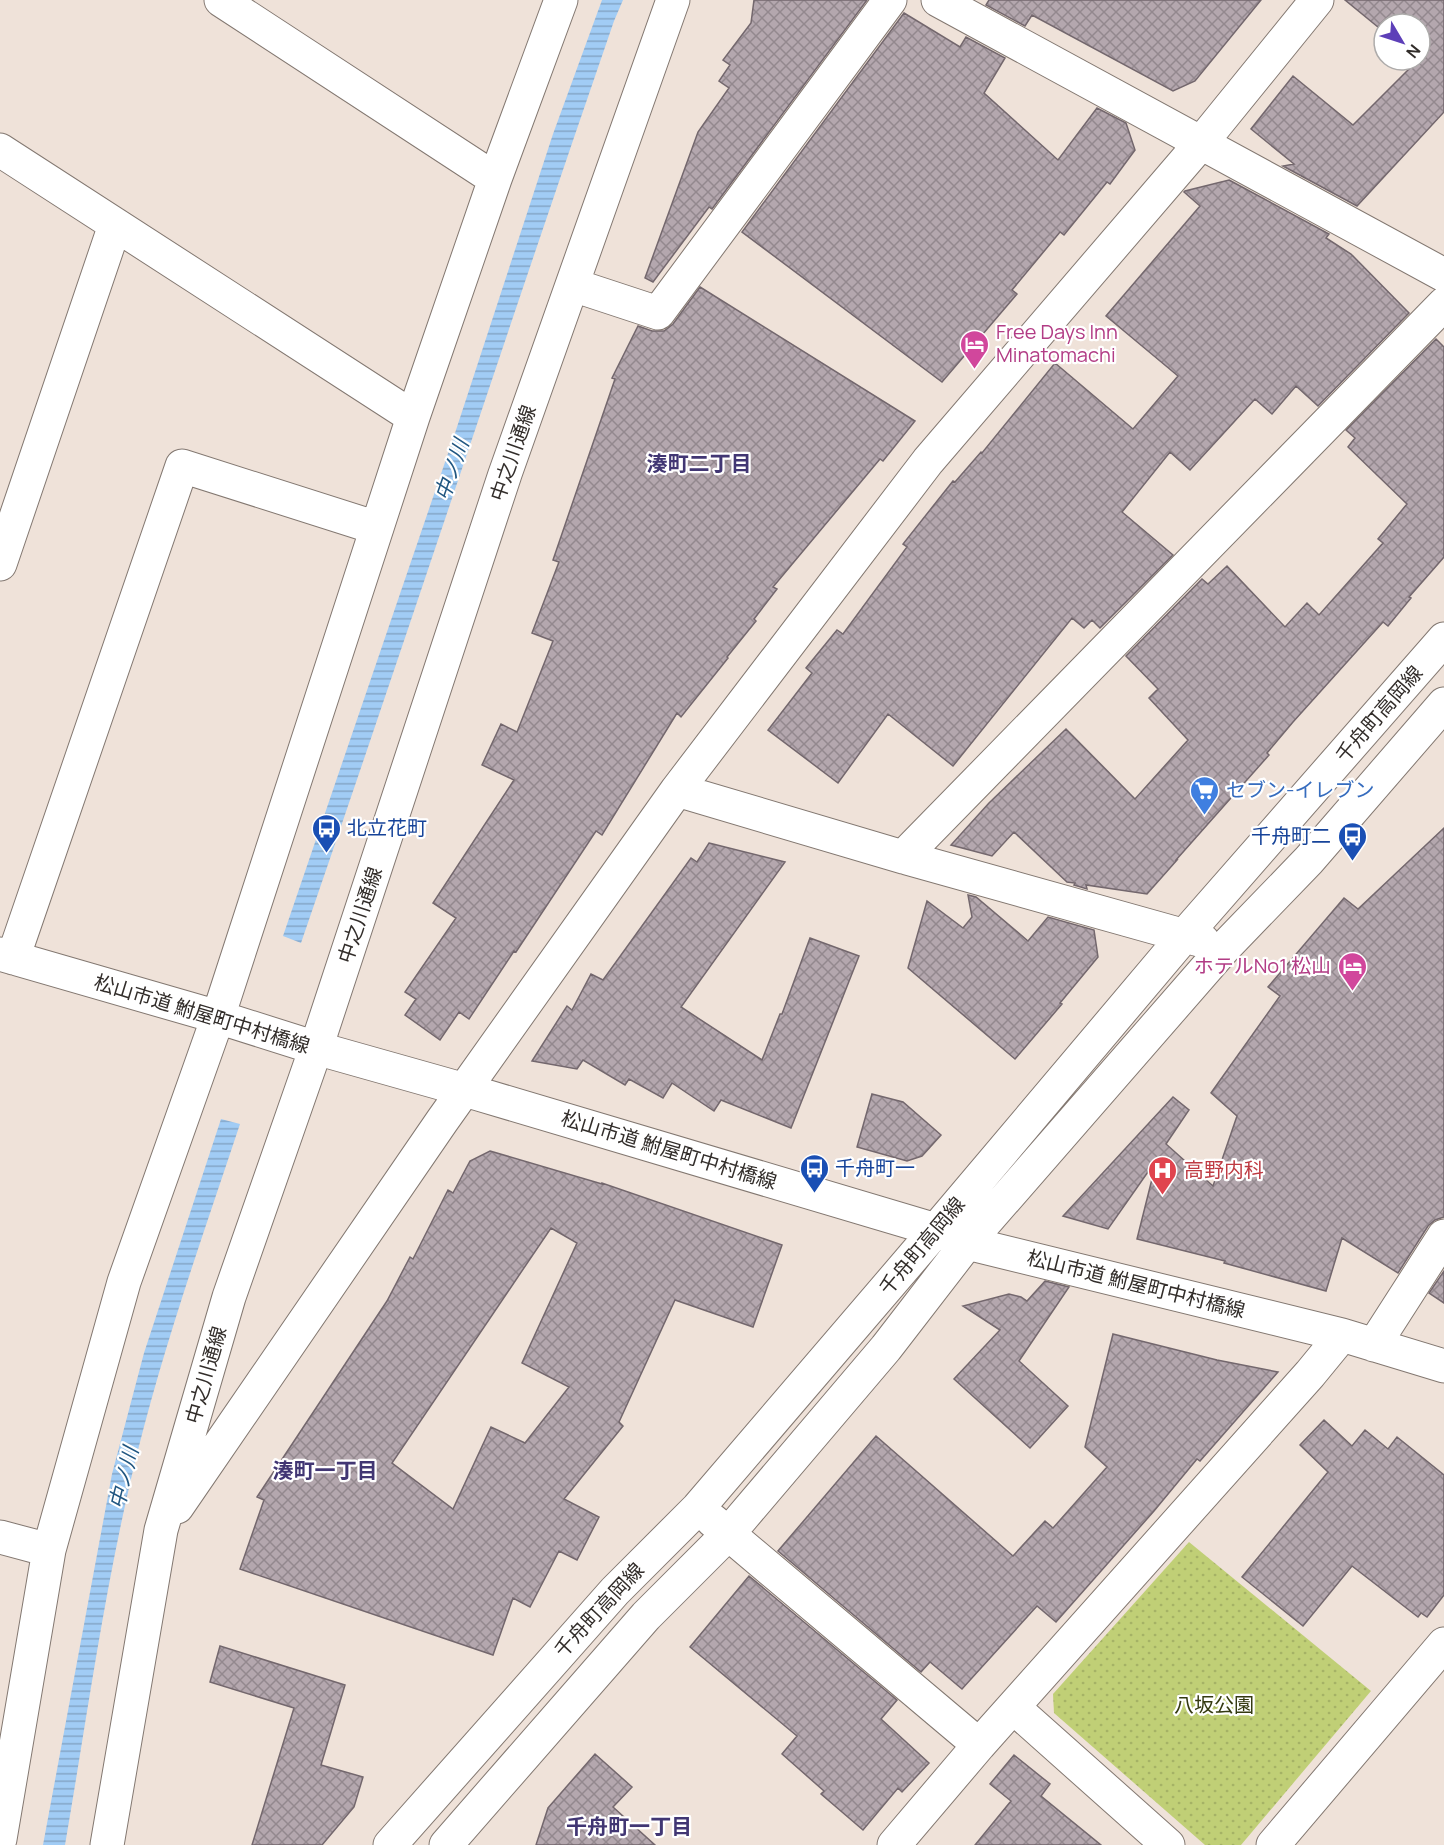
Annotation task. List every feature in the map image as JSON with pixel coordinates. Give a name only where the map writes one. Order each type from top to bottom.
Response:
[{"type":"street","points":[[221,0],[495,179]]},
{"type":"street","points":[[0,1839],[49,1550],[124,1282],[218,1017],[413,417],[495,179],[561,0]]},
{"type":"street","name":"中之川通線","points":[[107,1845],[161,1530],[230,1297],[316,1048],[505,474],[673,0]]},
{"type":"street","points":[[573,285],[658,313],[890,0]]},
{"type":"street","points":[[938,0],[1444,275]]},
{"type":"street","points":[[161,1530],[465,1090],[677,790],[928,461],[1201,142],[1317,0]]},
{"type":"street","points":[[0,150],[413,417]]},
{"type":"street","points":[[0,564],[115,225]]},
{"type":"street","points":[[903,857],[1444,304]]},
{"type":"street","points":[[6,956],[182,466],[377,528]]},
{"type":"street","name":"千舟町高岡線","points":[[390,1845],[615,1591],[698,1508],[1184,936],[1444,639]]},
{"type":"street","name":"千舟町高岡線","points":[[446,1845],[646,1616],[728,1534],[886,1348],[967,1243],[1225,947],[1309,860],[1444,704]]},
{"type":"street","points":[[677,790],[903,857],[1225,947]]},
{"type":"street","name":"松山市道 鮒屋町中村橋線","points":[[6,956],[936,1230],[967,1243],[1342,1335],[1444,1366]]},
{"type":"street","points":[[1374,1345],[1444,1236]]},
{"type":"street","points":[[894,1845],[979,1744],[1310,1374],[1342,1335]]},
{"type":"street","points":[[698,1508],[979,1744]]},
{"type":"street","points":[[0,1537],[49,1550]]},
{"type":"street","points":[[1273,1845],[1444,1644]]},
{"type":"street","points":[[1013,1707],[1168,1845]]},
{"type":"green space","name":"八坂公園","points":[[1189,1542],[1371,1691],[1241,1845],[1205,1845],[1054,1713],[1053,1694]]},
{"type":"water","name":"中ノ川","points":[[602,0],[623,0],[574,136],[301,943],[283,936],[455,433],[553,134]]},
{"type":"water","name":"中ノ川","points":[[221,1119],[240,1124],[154,1389],[131,1479],[103,1615],[65,1845],[43,1845],[112,1474],[144,1353]]},
{"type":"building","points":[[754,0],[867,0],[712,209],[709,207],[653,282],[645,278],[698,132],[729,88],[719,81],[730,65],[723,60],[751,23]]},
{"type":"building","points":[[989,0],[1261,0],[1195,81],[1173,91],[1032,15],[1025,26],[986,5]]},
{"type":"building","points":[[1345,0],[1444,0],[1444,112],[1357,206],[1283,166],[1294,164],[1251,129],[1293,76],[1353,125],[1406,72],[1432,72],[1432,12],[1372,12],[1372,22]]},
{"type":"building","points":[[904,13],[960,47],[966,37],[1005,58],[984,93],[1058,160],[1097,108],[1126,123],[1135,150],[1110,184],[1107,182],[1064,235],[1060,232],[1012,290],[1017,294],[942,382],[742,232]]},
{"type":"building","points":[[1229,180],[1329,234],[1326,238],[1351,254],[1409,313],[1318,406],[1296,386],[1272,414],[1255,399],[1190,470],[1170,452],[1122,512],[1173,555],[1100,628],[1092,620],[1084,628],[1072,618],[953,766],[888,714],[838,783],[768,730],[812,673],[806,668],[837,630],[843,634],[907,547],[903,544],[953,481],[955,482],[982,453],[1055,363],[1133,429],[1178,376],[1106,316],[1200,206],[1184,192]]},
{"type":"building","points":[[700,287],[915,421],[883,461],[880,459],[773,587],[777,589],[728,658],[681,717],[677,713],[602,835],[596,831],[469,1019],[459,1012],[440,1040],[405,1015],[416,999],[405,992],[456,918],[433,903],[514,780],[482,765],[501,724],[517,732],[553,641],[532,633],[559,562],[553,560],[615,379],[612,378],[638,326],[652,331],[664,331],[673,324]]},
{"type":"building","points":[[1436,339],[1444,347],[1444,557],[1409,597],[1411,598],[1388,626],[1383,622],[1293,722],[1267,753],[1269,755],[1147,894],[1086,885],[1087,889],[1067,882],[1014,832],[992,856],[951,845],[989,803],[1066,729],[1135,799],[1188,740],[1149,698],[1158,689],[1126,656],[1202,579],[1208,584],[1227,566],[1285,627],[1307,603],[1319,615],[1383,543],[1378,539],[1407,504],[1348,447],[1355,438],[1346,430]]},
{"type":"building","points":[[1444,828],[1444,1217],[1428,1226],[1398,1273],[1342,1238],[1326,1291],[1224,1263],[1225,1261],[1137,1239],[1157,1159],[1108,1229],[1063,1216],[1173,1097],[1189,1110],[1166,1144],[1213,1186],[1237,1116],[1211,1093],[1280,996],[1268,987],[1344,898],[1358,909]]},
{"type":"building","points":[[709,843],[785,862],[681,1007],[762,1060],[810,938],[859,956],[791,1128],[721,1100],[714,1111],[672,1083],[663,1098],[629,1079],[625,1085],[583,1060],[577,1069],[532,1061],[567,1006],[572,1010],[591,974],[603,980],[691,858],[697,862]]},
{"type":"building","points":[[968,895],[976,897],[1028,941],[1048,917],[1094,930],[1098,957],[1015,1059],[908,968],[927,901],[963,928],[972,917]]},
{"type":"building","points":[[872,1094],[903,1102],[941,1135],[922,1156],[907,1161],[857,1147]]},
{"type":"building","points":[[490,1151],[602,1183],[782,1245],[753,1327],[675,1300],[619,1422],[623,1426],[564,1499],[599,1517],[577,1560],[559,1551],[530,1607],[513,1598],[493,1655],[240,1569],[264,1500],[257,1497],[387,1301],[410,1257],[413,1259],[448,1190],[453,1193],[470,1161]],"holes":[[[551,1228],[577,1243],[522,1363],[569,1387],[525,1443],[491,1427],[453,1509],[392,1463]]]},
{"type":"building","points":[[1444,1271],[1444,1303],[1429,1293]]},
{"type":"building","points":[[1045,1281],[1069,1287],[1019,1361],[1068,1406],[1030,1448],[954,1379],[1000,1330],[963,1306],[1009,1294],[1027,1301]]},
{"type":"building","points":[[1113,1334],[1217,1360],[1278,1372],[1200,1461],[1197,1459],[1056,1622],[1037,1606],[962,1689],[930,1662],[921,1672],[778,1551],[876,1436],[1013,1556],[1045,1521],[1053,1528],[1107,1467],[1085,1447]]},
{"type":"building","points":[[1324,1420],[1352,1446],[1365,1430],[1388,1449],[1397,1437],[1444,1475],[1444,1595],[1427,1617],[1421,1613],[1418,1617],[1352,1566],[1303,1626],[1242,1577],[1328,1472],[1300,1445]]},
{"type":"building","points":[[749,1576],[897,1700],[881,1719],[929,1763],[902,1792],[898,1788],[863,1830],[821,1794],[824,1791],[782,1754],[797,1736],[690,1647]]},
{"type":"building","points":[[220,1646],[345,1685],[321,1765],[363,1777],[354,1807],[322,1845],[252,1845],[294,1708],[210,1682]]},
{"type":"building","points":[[595,1754],[632,1787],[613,1807],[655,1845],[536,1845],[548,1808]]},
{"type":"building","points":[[1014,1755],[1050,1784],[1041,1796],[1101,1845],[975,1845],[1011,1801],[990,1784]]},
{"type":"place","name":"Free Days Inn Minatomachi","points":[[975,370]]},
{"type":"place","name":"セブン-イレブン","points":[[1205,816]]},
{"type":"place","name":"北立花町","points":[[326,854]]},
{"type":"place","name":"千舟町二","points":[[1352,862]]},
{"type":"place","name":"ホテルNo1 松山","points":[[1352,992]]},
{"type":"place","name":"千舟町一","points":[[814,1194]]},
{"type":"place","name":"高野内科","points":[[1163,1196]]},
{"type":"district","name":"湊町二丁目","points":[[699,464]]},
{"type":"district","name":"湊町一丁目","points":[[325,1471]]},
{"type":"district","name":"千舟町一丁目","points":[[629,1827]]}]
